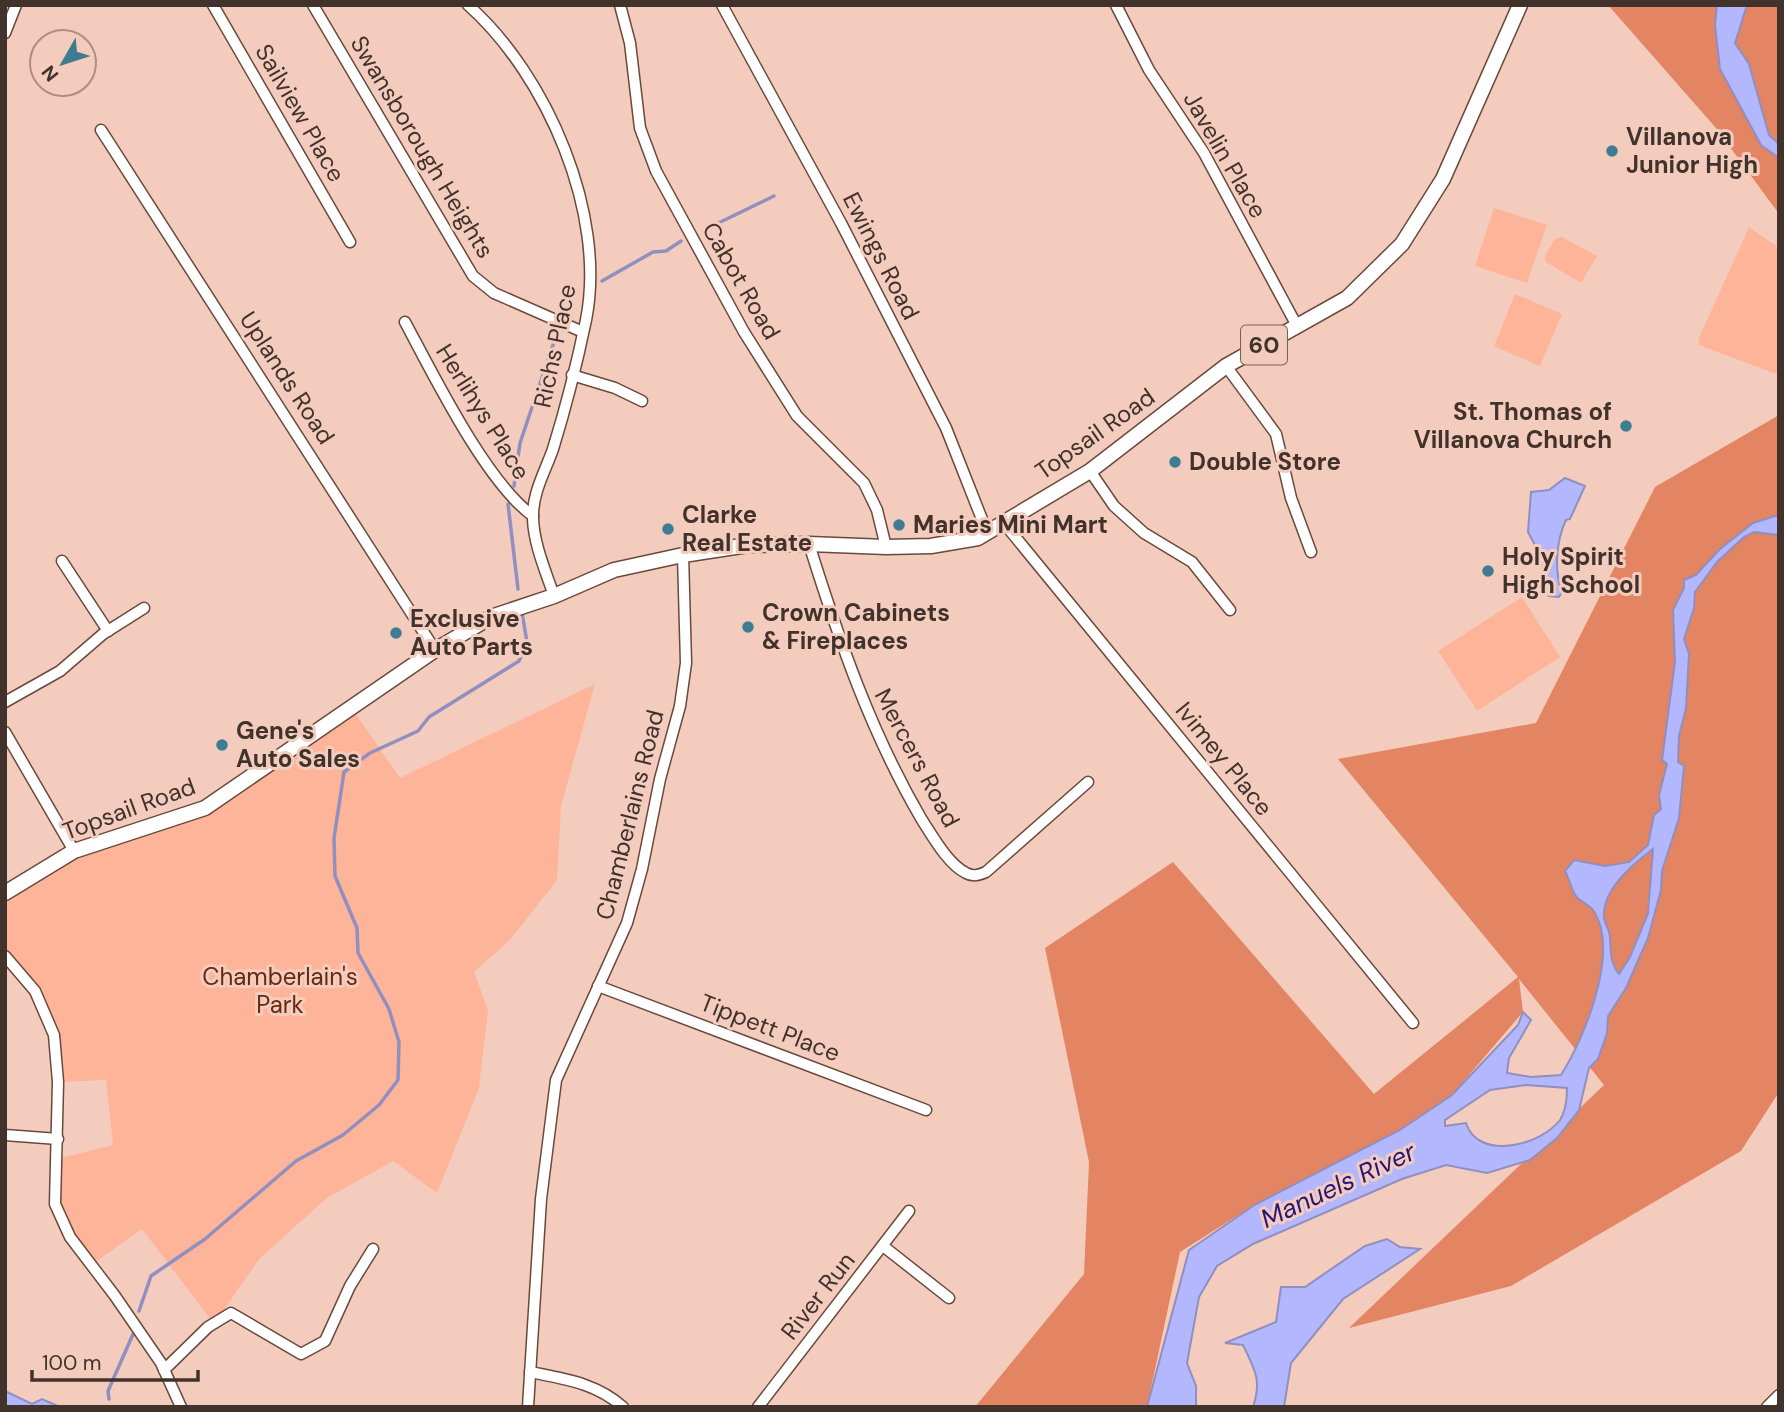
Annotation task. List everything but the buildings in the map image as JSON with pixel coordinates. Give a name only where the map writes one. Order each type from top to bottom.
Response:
[{"type":"main road","name":"Topsail Road","points":[[5,893],[74,851],[205,808],[435,649],[491,617],[554,596],[614,570],[748,545],[932,546],[978,538],[1090,471],[1226,366],[1348,298],[1402,244],[1443,179],[1520,5]]},
{"type":"street","points":[[5,33],[16,5]]},
{"type":"street","name":"Sailview Place","points":[[213,5],[350,242]]},
{"type":"street","name":"Swansborough Heights","points":[[313,5],[473,276],[494,293],[583,332]]},
{"type":"street","name":"Richs Place","points":[[468,5],[498,34],[549,116],[567,156],[579,197],[589,250],[591,277],[583,332],[553,450],[538,486],[533,516],[535,537],[554,596]]},
{"type":"street","name":"Cabot Road","points":[[620,5],[630,43],[640,128],[656,171],[744,332],[797,416],[864,484],[877,510],[886,547]]},
{"type":"street","name":"Ewings Road","points":[[722,5],[841,223],[946,428],[987,532]]},
{"type":"street","name":"Javelin Place","points":[[1116,5],[1149,69],[1204,153],[1297,326]]},
{"type":"street","name":"Uplands Road","points":[[101,130],[435,649]]},
{"type":"street","name":"Herlihys Place","points":[[405,322],[495,477],[514,501],[533,516]]},
{"type":"street","points":[[1226,366],[1276,434],[1291,498],[1311,552]]},
{"type":"street","points":[[572,375],[615,388],[642,401]]},
{"type":"street","points":[[1090,471],[1114,506],[1144,533],[1192,562],[1230,610]]},
{"type":"street","name":"Ivimey Place","points":[[1003,522],[1413,1023]]},
{"type":"street","name":"Mercers Road","points":[[809,544],[858,692],[911,801],[932,835],[964,873],[974,876],[986,872],[1088,782]]},
{"type":"street","name":"Chamberlains Road","points":[[528,1407],[541,1199],[556,1080],[627,923],[680,706],[686,663],[683,555]]},
{"type":"street","points":[[62,561],[108,631]]},
{"type":"street","points":[[5,702],[60,671],[108,631],[144,608]]},
{"type":"street","points":[[5,732],[74,851]]},
{"type":"street","points":[[5,956],[35,991],[54,1035],[58,1082],[55,1204],[70,1237],[116,1296],[164,1370],[181,1407]]},
{"type":"street","name":"Tippett Place","points":[[598,986],[926,1110]]},
{"type":"street","points":[[5,1135],[58,1139]]},
{"type":"street","name":"River Run","points":[[758,1407],[909,1211]]},
{"type":"street","points":[[883,1246],[949,1298]]},
{"type":"street","points":[[164,1370],[208,1327],[231,1313],[301,1354],[325,1341],[351,1286],[373,1250]]},
{"type":"street","points":[[530,1372],[603,1390],[623,1407]]},
{"type":"green space","points":[[1494,208],[1547,225],[1527,283],[1475,266]]},
{"type":"green space","points":[[1749,227],[1779,248],[1779,375],[1699,345],[1698,340]]},
{"type":"green space","points":[[1562,237],[1597,256],[1581,283],[1546,262],[1545,256],[1555,239]]},
{"type":"green space","points":[[1515,294],[1562,314],[1540,366],[1494,346]]},
{"type":"green space","points":[[1522,597],[1560,657],[1477,711],[1438,651]]},
{"type":"green space","name":"Chamberlain's Park","points":[[595,684],[561,806],[557,880],[510,940],[474,972],[488,1010],[479,1088],[437,1193],[393,1161],[327,1198],[260,1258],[214,1324],[142,1229],[91,1265],[55,1204],[57,1159],[113,1145],[106,1080],[58,1082],[53,1043],[44,1014],[38,1000],[5,956],[5,893],[74,851],[205,808],[351,707],[400,778]]},
{"type":"shaded area","points":[[1608,5],[1779,5],[1779,214],[1716,128]]},
{"type":"shaded area","points":[[1779,415],[1779,1092],[1741,1151],[1511,1286],[1349,1328],[1604,1085],[1519,979],[1523,1012],[1452,1095],[1400,1130],[1256,1204],[1180,1252],[1147,1407],[975,1407],[1084,1274],[1089,1162],[1045,948],[1173,862],[1374,1094],[1518,977],[1338,759],[1536,723],[1655,487]]},
{"type":"water","points":[[1717,5],[1747,5],[1735,43],[1749,64],[1769,135],[1779,144],[1779,158],[1761,145],[1720,69],[1715,25]]},
{"type":"water","points":[[1565,478],[1585,486],[1560,537],[1557,566],[1562,592],[1559,597],[1549,596],[1539,584],[1544,562],[1528,532],[1531,492],[1549,490]]},
{"type":"water","name":"Manuels River","points":[[1779,516],[1779,535],[1754,532],[1744,537],[1717,562],[1695,592],[1694,608],[1684,639],[1689,654],[1686,708],[1679,736],[1678,762],[1684,766],[1679,818],[1662,871],[1661,890],[1648,938],[1626,988],[1608,1016],[1607,1033],[1598,1059],[1589,1068],[1579,1110],[1557,1138],[1530,1160],[1487,1173],[1446,1165],[1402,1179],[1253,1244],[1217,1266],[1199,1297],[1187,1363],[1196,1386],[1196,1407],[1147,1407],[1189,1250],[1256,1204],[1400,1130],[1452,1095],[1518,1025],[1523,1012],[1531,1020],[1509,1058],[1507,1073],[1531,1077],[1561,1075],[1589,1018],[1601,970],[1603,948],[1601,927],[1593,910],[1576,896],[1565,871],[1574,860],[1605,866],[1629,862],[1648,845],[1654,815],[1661,809],[1659,795],[1667,764],[1662,760],[1675,662],[1673,610],[1684,588],[1684,580],[1696,575],[1720,549],[1753,523]],"holes":[[[1653,849],[1648,913],[1630,957],[1619,974],[1614,966],[1604,908],[1620,878]],[[1526,1085],[1567,1088],[1564,1113],[1551,1129],[1539,1137],[1510,1146],[1496,1146],[1473,1135],[1466,1123],[1445,1126],[1445,1120],[1490,1090]]]},
{"type":"water","points":[[1387,1239],[1400,1247],[1420,1249],[1343,1299],[1291,1363],[1284,1407],[1253,1407],[1257,1382],[1251,1361],[1243,1345],[1225,1343],[1276,1322],[1281,1287],[1305,1287],[1365,1246]]},
{"type":"water","points":[[5,1391],[32,1404],[42,1399],[60,1407],[5,1407]]},
{"type":"waterway","points":[[704,230],[774,196]]},
{"type":"waterway","points":[[602,281],[653,252],[666,251],[681,241]]},
{"type":"waterway","points":[[514,486],[520,443],[555,339]]},
{"type":"waterway","points":[[508,504],[518,589]]},
{"type":"waterway","points":[[139,1311],[151,1276],[205,1239],[296,1161],[343,1135],[379,1105],[398,1080],[399,1042],[389,1009],[358,953],[357,928],[335,876],[334,838],[344,772],[370,753],[418,731],[429,717],[519,661],[527,642],[522,613]]},
{"type":"waterway","points":[[109,1399],[108,1391],[134,1332]]},
{"type":"place","name":"Villanova Junior High","points":[[1612,151]]},
{"type":"place","name":"St. Thomas of Villanova Church","points":[[1626,426]]},
{"type":"place","name":"Double Store","points":[[1175,462]]},
{"type":"place","name":"Maries Mini Mart","points":[[899,525]]},
{"type":"place","name":"Clarke Real Estate","points":[[668,529]]},
{"type":"place","name":"Holy Spirit High School","points":[[1488,571]]},
{"type":"place","name":"Crown Cabinets & Fireplaces","points":[[748,627]]},
{"type":"place","name":"Exclusive Auto Parts","points":[[396,633]]},
{"type":"place","name":"Gene's Auto Sales","points":[[222,745]]}]
